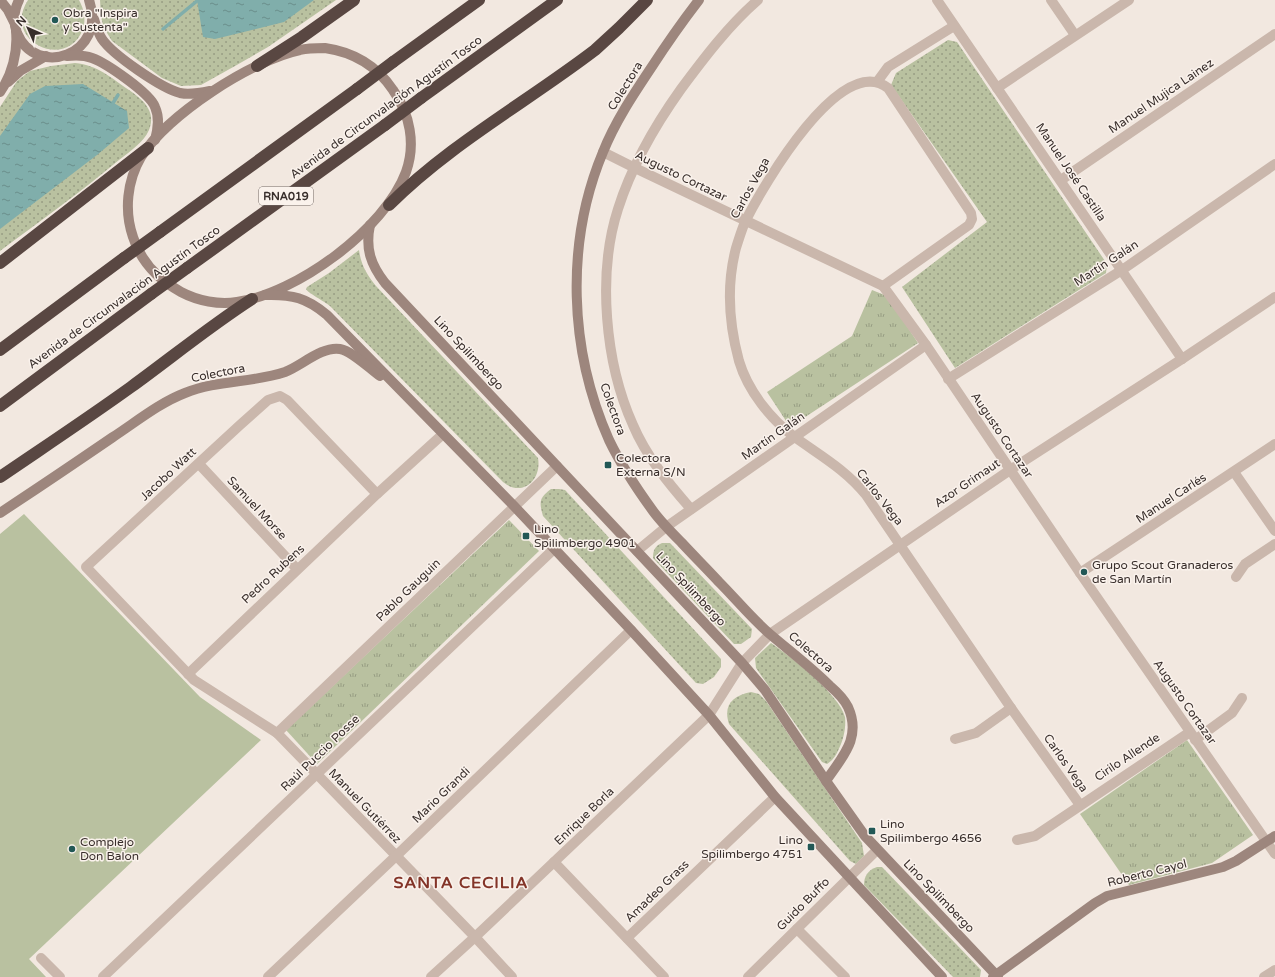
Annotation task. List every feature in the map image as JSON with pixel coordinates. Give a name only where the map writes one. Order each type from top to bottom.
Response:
[{"type":"highway","points":[[257,66],[302,37],[354,0]]},
{"type":"highway","points":[[0,350],[479,0]]},
{"type":"highway","name":"Avenida de Circunvalación Agustín Tosco","points":[[0,406],[151,294],[557,0]]},
{"type":"highway","points":[[389,204],[434,165],[595,50],[647,0]]},
{"type":"highway","points":[[0,263],[151,144]]},
{"type":"highway","points":[[0,477],[106,405],[202,333],[252,299]]},
{"type":"main road","points":[[0,0],[8,10],[22,41],[28,48],[36,53],[46,56],[81,56],[98,60],[146,94],[153,102],[158,118],[151,144]]},
{"type":"main road","points":[[0,92],[6,83],[16,50],[15,13],[19,0]]},
{"type":"main road","points":[[89,0],[100,35],[108,47],[163,87],[189,94],[198,94],[216,89]]},
{"type":"main road","points":[[61,56],[76,50],[85,41],[90,31],[96,0]]},
{"type":"main road","name":"Colectora","points":[[699,0],[644,79],[613,130],[594,176],[582,224],[579,249],[577,297],[581,342],[591,389],[610,441],[631,479],[654,513],[770,634],[816,672],[840,695],[848,706],[853,723],[853,735],[849,747],[826,781]]},
{"type":"main road","points":[[325,48],[357,57],[383,76],[398,96],[407,116],[411,135],[411,145],[406,171],[389,204],[370,225],[325,263],[290,284],[265,295],[239,302],[219,303],[192,297],[176,289],[162,279],[143,258],[132,234],[129,220],[128,205],[132,177],[141,158],[151,144],[180,115],[216,89],[257,66],[302,49],[325,48]]},
{"type":"main road","points":[[6,83],[20,71],[46,56]]},
{"type":"main road","name":"Lino Spilimbergo","points":[[370,225],[369,249],[373,266],[378,274],[742,663],[765,690],[861,832],[996,976]]},
{"type":"main road","points":[[265,295],[280,294],[293,296],[306,300],[317,307],[407,396],[555,548],[631,630],[709,715],[775,797],[942,977]]},
{"type":"main road","name":"Colectora","points":[[0,513],[155,409],[174,398],[203,387],[261,378],[286,372],[330,350],[341,349],[347,351],[407,396]]},
{"type":"main road","name":"Roberto Cayol","points":[[996,976],[1095,903],[1107,896],[1215,870],[1236,860],[1271,839]]},
{"type":"street","points":[[691,509],[673,489],[654,461],[633,426],[620,391],[610,345],[607,321],[606,292],[611,238],[617,211],[624,190],[665,112],[694,71],[743,14],[758,0]]},
{"type":"street","name":"Manuel José Castilla","points":[[937,0],[1182,359]]},
{"type":"street","points":[[1051,0],[1075,35]]},
{"type":"street","points":[[997,88],[1129,0]]},
{"type":"street","points":[[883,286],[969,225],[972,219],[972,213],[888,88],[882,83],[877,82],[888,67],[954,26]]},
{"type":"street","name":"Manuel Mujica Lainez","points":[[1061,180],[1275,34]]},
{"type":"street","name":"Carlos Vega","points":[[877,82],[862,82],[850,88],[828,104],[814,118],[781,159],[745,221],[736,250],[729,291],[733,335],[740,363],[749,384],[777,422],[795,437],[828,459],[858,484],[1011,708],[1080,805]]},
{"type":"street","name":"Augusto Cortazar","points":[[603,152],[883,286],[926,345],[1192,736],[1271,839],[1275,854]]},
{"type":"street","name":"Martín Galán","points":[[948,379],[1122,270],[1275,164]]},
{"type":"street","name":"Azor Grimaut","points":[[742,663],[770,634],[900,544],[1010,470],[1275,297]]},
{"type":"street","name":"Martín Galán","points":[[637,551],[691,509],[926,345]]},
{"type":"street","name":"Jacobo Watt","points":[[86,567],[268,400],[280,396],[287,400],[377,494]]},
{"type":"street","name":"Pedro Rubens","points":[[188,674],[297,569],[443,434]]},
{"type":"street","name":"Manuel Carlés","points":[[1080,573],[1275,444]]},
{"type":"street","name":"Samuel Morse","points":[[199,464],[297,569]]},
{"type":"street","name":"Pablo Gauguin","points":[[277,733],[557,466]]},
{"type":"street","points":[[1234,472],[1275,531]]},
{"type":"street","points":[[1236,577],[1245,564],[1275,544]]},
{"type":"street","name":"Raúl Puccio Posse","points":[[103,977],[555,548]]},
{"type":"street","name":"Manuel Gutiérrez","points":[[86,567],[194,680],[277,733],[512,977]]},
{"type":"street","name":"Mario Grandi","points":[[268,977],[631,630]]},
{"type":"street","name":"Enrique Borla","points":[[431,977],[709,715],[742,663]]},
{"type":"street","name":"Cirilo Allende","points":[[1017,840],[1035,836],[1080,805],[1232,713],[1242,698]]},
{"type":"street","points":[[955,739],[976,732],[1011,708]]},
{"type":"street","name":"Amadeo Grass","points":[[627,938],[775,797]]},
{"type":"street","name":"Guido Buffo","points":[[748,977],[877,850]]},
{"type":"street","points":[[554,862],[664,977]]},
{"type":"street","points":[[797,928],[845,977]]},
{"type":"street","points":[[41,958],[60,977]]},
{"type":"street","points":[[1264,977],[1275,970]]},
{"type":"green space","points":[[28,0],[79,0],[83,10],[84,22],[83,29],[75,42],[64,48],[51,50],[39,46],[29,39],[23,28],[22,15]]},
{"type":"green space","points":[[100,0],[336,0],[268,47],[201,85],[181,86],[162,78],[112,41],[104,28],[101,17]]},
{"type":"green space","points":[[948,40],[957,42],[1107,264],[1106,273],[955,368],[902,287],[987,222],[891,85],[896,73]]},
{"type":"green space","points":[[75,63],[91,66],[97,69],[139,97],[150,111],[151,123],[149,130],[144,139],[132,150],[0,251],[0,107],[17,81],[30,71],[51,66]]},
{"type":"green space","points":[[359,250],[365,270],[376,286],[538,458],[537,473],[529,484],[517,488],[503,482],[330,306],[306,289]]},
{"type":"green space","points":[[872,290],[887,296],[918,343],[790,427],[767,392],[852,336]]},
{"type":"green space","points":[[551,489],[565,490],[721,659],[721,667],[714,677],[703,684],[696,683],[543,516],[541,501],[544,495]]},
{"type":"green space","name":"Complejo Don Balon","points":[[24,514],[200,697],[261,740],[29,959],[46,977],[0,977],[0,534]]},
{"type":"green space","points":[[509,520],[539,551],[317,764],[286,730]]},
{"type":"green space","points":[[662,543],[670,543],[752,629],[751,637],[741,644],[734,644],[653,558],[655,549]]},
{"type":"green space","points":[[771,643],[814,677],[834,698],[841,708],[845,717],[843,738],[836,756],[827,764],[822,762],[756,668],[755,658]]},
{"type":"green space","points":[[751,692],[759,694],[766,701],[862,843],[864,856],[856,864],[850,861],[729,724],[727,712],[731,702],[739,696]]},
{"type":"green space","points":[[1187,740],[1253,835],[1212,863],[1129,885],[1080,814]]},
{"type":"green space","points":[[877,867],[882,867],[981,970],[980,977],[953,977],[864,885],[867,874]]},
{"type":"water","points":[[197,0],[314,0],[284,22],[215,39],[203,37]]},
{"type":"water","points":[[83,84],[127,111],[129,128],[97,155],[0,229],[0,136],[30,94],[45,86]]},
{"type":"waterway","points":[[163,29],[197,1]]},
{"type":"waterway","points":[[113,103],[118,95]]},
{"type":"place","name":"Obra \"Inspira y Sustenta\"","points":[[55,20]]},
{"type":"place","name":"Colectora Externa S/N","points":[[608,465]]},
{"type":"place","name":"Lino Spilimbergo 4901","points":[[526,536]]},
{"type":"place","name":"Grupo Scout Granaderos de San Martín","points":[[1084,572]]},
{"type":"place","name":"Lino Spilimbergo 4656","points":[[872,831]]},
{"type":"place","name":"Lino Spilimbergo 4751","points":[[811,847]]},
{"type":"place","name":"Complejo Don Balon","points":[[72,849]]},
{"type":"district","name":"SANTA CECILIA","points":[[461,882]]}]
